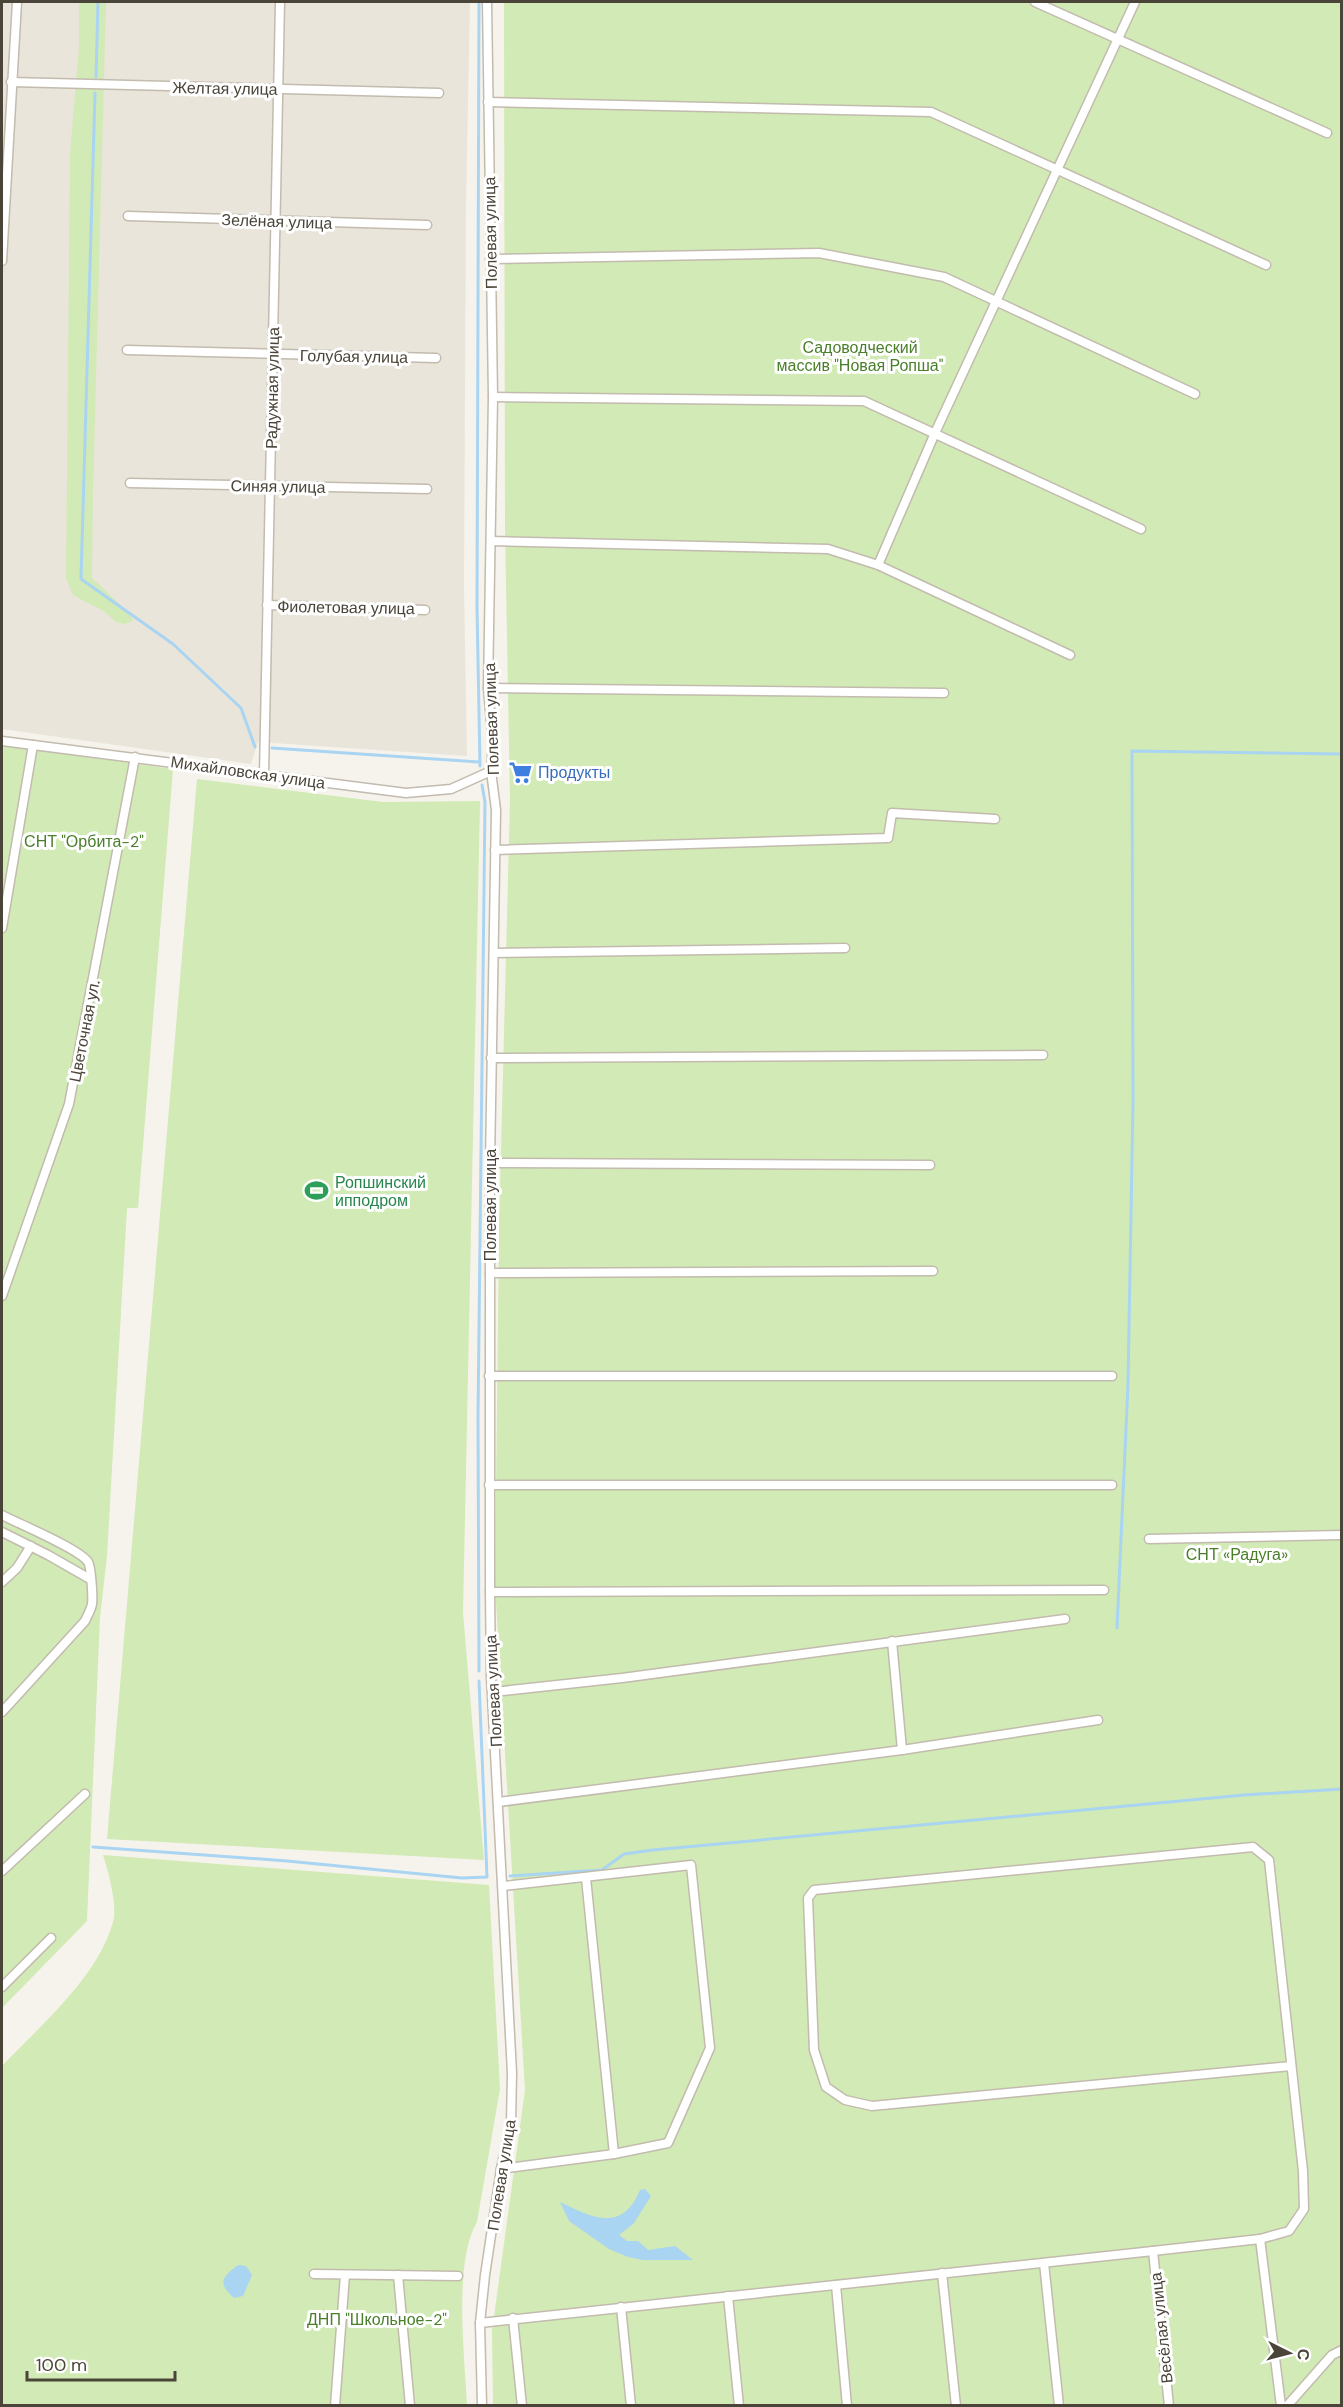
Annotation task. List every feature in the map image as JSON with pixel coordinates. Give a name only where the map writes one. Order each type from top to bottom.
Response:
[{"type":"street","points":[[2,261],[5,113],[11,82],[16,2]]},
{"type":"street","name":"Радужная улица","points":[[264,774],[280,2]]},
{"type":"street","name":"Полевая улица","points":[[482,2406],[480,2323],[501,2169],[511,2122],[512,2073],[490,1592],[490,1163],[496,810],[491,771],[493,745],[488,688],[493,397],[487,2]]},
{"type":"street","points":[[1035,2],[1327,133]]},
{"type":"street","points":[[878,565],[935,433],[998,302],[1057,168],[1135,2]]},
{"type":"street","name":"Желтая улица","points":[[11,82],[439,93]]},
{"type":"street","points":[[488,102],[931,112],[1266,265]]},
{"type":"street","name":"Зелёная улица","points":[[128,216],[427,225]]},
{"type":"street","points":[[490,259],[819,253],[944,277],[1195,394]]},
{"type":"street","name":"Голубая улица","points":[[128,350],[436,358]]},
{"type":"street","points":[[493,397],[864,400],[1141,529]]},
{"type":"street","name":"Синяя улица","points":[[130,483],[427,489]]},
{"type":"street","points":[[491,541],[797,546],[828,549],[878,565],[1070,654]]},
{"type":"street","name":"Фиолетовая улица","points":[[267,605],[426,609]]},
{"type":"street","points":[[488,688],[944,693]]},
{"type":"street","name":"Михайловская улица","points":[[2,741],[406,793],[451,789],[491,771]]},
{"type":"street","points":[[2,927],[33,745]]},
{"type":"street","name":"Цветочная ул.","points":[[2,1296],[69,1104],[135,757]]},
{"type":"street","points":[[495,850],[888,838],[892,813],[995,819]]},
{"type":"street","points":[[494,953],[845,948]]},
{"type":"street","points":[[491,1058],[1043,1055]]},
{"type":"street","points":[[490,1163],[930,1165]]},
{"type":"street","points":[[490,1273],[933,1272]]},
{"type":"street","points":[[489,1376],[1112,1376]]},
{"type":"street","points":[[489,1485],[1112,1485]]},
{"type":"street","points":[[2,1515],[76,1551],[87,1560],[92,1568],[90,1579],[92,1605],[85,1622],[2,1712]]},
{"type":"street","points":[[2,1532],[90,1579]]},
{"type":"street","points":[[1149,1539],[1341,1535]]},
{"type":"street","points":[[2,1582],[27,1556],[31,1546]]},
{"type":"street","points":[[490,1592],[1104,1590]]},
{"type":"street","points":[[493,1692],[1065,1619]]},
{"type":"street","points":[[892,1641],[902,1750]]},
{"type":"street","points":[[499,1802],[902,1750],[1098,1720]]},
{"type":"street","points":[[2,1871],[85,1794]]},
{"type":"street","points":[[480,2323],[1260,2239],[1289,2231],[1304,2209],[1303,2171],[1269,1860],[1253,1847],[824,1887],[814,1890],[808,1898],[814,2050],[826,2087],[845,2100],[872,2106],[1291,2066]]},
{"type":"street","points":[[501,2169],[614,2154],[668,2143],[710,2048],[690,1865],[504,1886]]},
{"type":"street","points":[[586,1878],[614,2154]]},
{"type":"street","points":[[2,1987],[51,1938]]},
{"type":"street","points":[[1260,2239],[1281,2406]]},
{"type":"street","name":"Весёлая улица","points":[[1153,2251],[1169,2406]]},
{"type":"street","points":[[1044,2263],[1059,2406]]},
{"type":"street","points":[[942,2273],[956,2406]]},
{"type":"street","points":[[314,2274],[458,2276]]},
{"type":"street","points":[[335,2406],[345,2274]]},
{"type":"street","points":[[398,2275],[410,2406]]},
{"type":"street","points":[[837,2285],[847,2406]]},
{"type":"street","points":[[728,2296],[739,2406]]},
{"type":"street","points":[[621,2307],[631,2406]]},
{"type":"street","points":[[513,2318],[522,2406]]},
{"type":"street","points":[[1287,2406],[1332,2355],[1341,2350]]},
{"type":"shaded area","points":[[2,2],[470,2],[466,205],[464,585],[467,756],[258,742],[251,764],[2,729]]},
{"type":"green space","points":[[79,2],[106,2],[92,578],[131,615],[133,621],[124,624],[116,622],[105,612],[73,595],[66,578],[70,153],[79,48]]},
{"type":"green space","name":"Садоводческий массив \"Новая Ропша\"","points":[[504,2],[1341,2],[1341,2405],[493,2406],[492,2331],[525,2090],[495,1585],[499,1229],[510,800],[505,530]]},
{"type":"green space","name":"СНТ \"Орбита-2\"","points":[[2,745],[173,769],[138,1208],[127,1208],[107,1556],[100,1617],[87,1921],[2,2008]]},
{"type":"green space","name":"Ропшинский ипподром","points":[[197,779],[383,802],[480,801],[463,1613],[484,1860],[107,1839]]},
{"type":"green space","name":"ДНП \"Школьное-2\"","points":[[103,1855],[489,1885],[500,2089],[477,2222],[465,2261],[462,2311],[467,2405],[2,2406],[2,2066],[66,2000],[95,1962],[105,1942],[113,1922],[114,1907],[110,1879]]},
{"type":"water","points":[[645,2189],[651,2196],[634,2223],[619,2235],[627,2241],[638,2241],[648,2250],[675,2246],[693,2260],[643,2260],[609,2249],[569,2221],[560,2202],[595,2217],[615,2217],[625,2212],[633,2204],[640,2190]]},
{"type":"water","points":[[238,2265],[246,2266],[252,2275],[243,2296],[234,2298],[225,2288],[224,2280],[228,2273]]},
{"type":"waterway","points":[[96,77],[98,2]]},
{"type":"waterway","points":[[479,2],[477,607],[480,766]]},
{"type":"waterway","points":[[95,93],[81,579],[173,644],[241,708],[255,747]]},
{"type":"waterway","points":[[272,748],[479,762]]},
{"type":"waterway","points":[[1117,1628],[1128,1384],[1133,1102],[1132,751],[1342,754]]},
{"type":"waterway","points":[[479,1671],[478,1417],[485,802],[482,785]]},
{"type":"waterway","points":[[93,1847],[287,1861],[462,1878],[487,1877],[479,1681]]},
{"type":"waterway","points":[[510,1876],[602,1870],[624,1854],[653,1850],[1244,1795],[1342,1789]]},
{"type":"place","name":"Продукты","points":[[520,772]]},
{"type":"place","name":"Ропшинский ипподром","points":[[317,1191]]},
{"type":"park label","name":"СНТ «Радуга»","points":[[1237,1554]]}]
